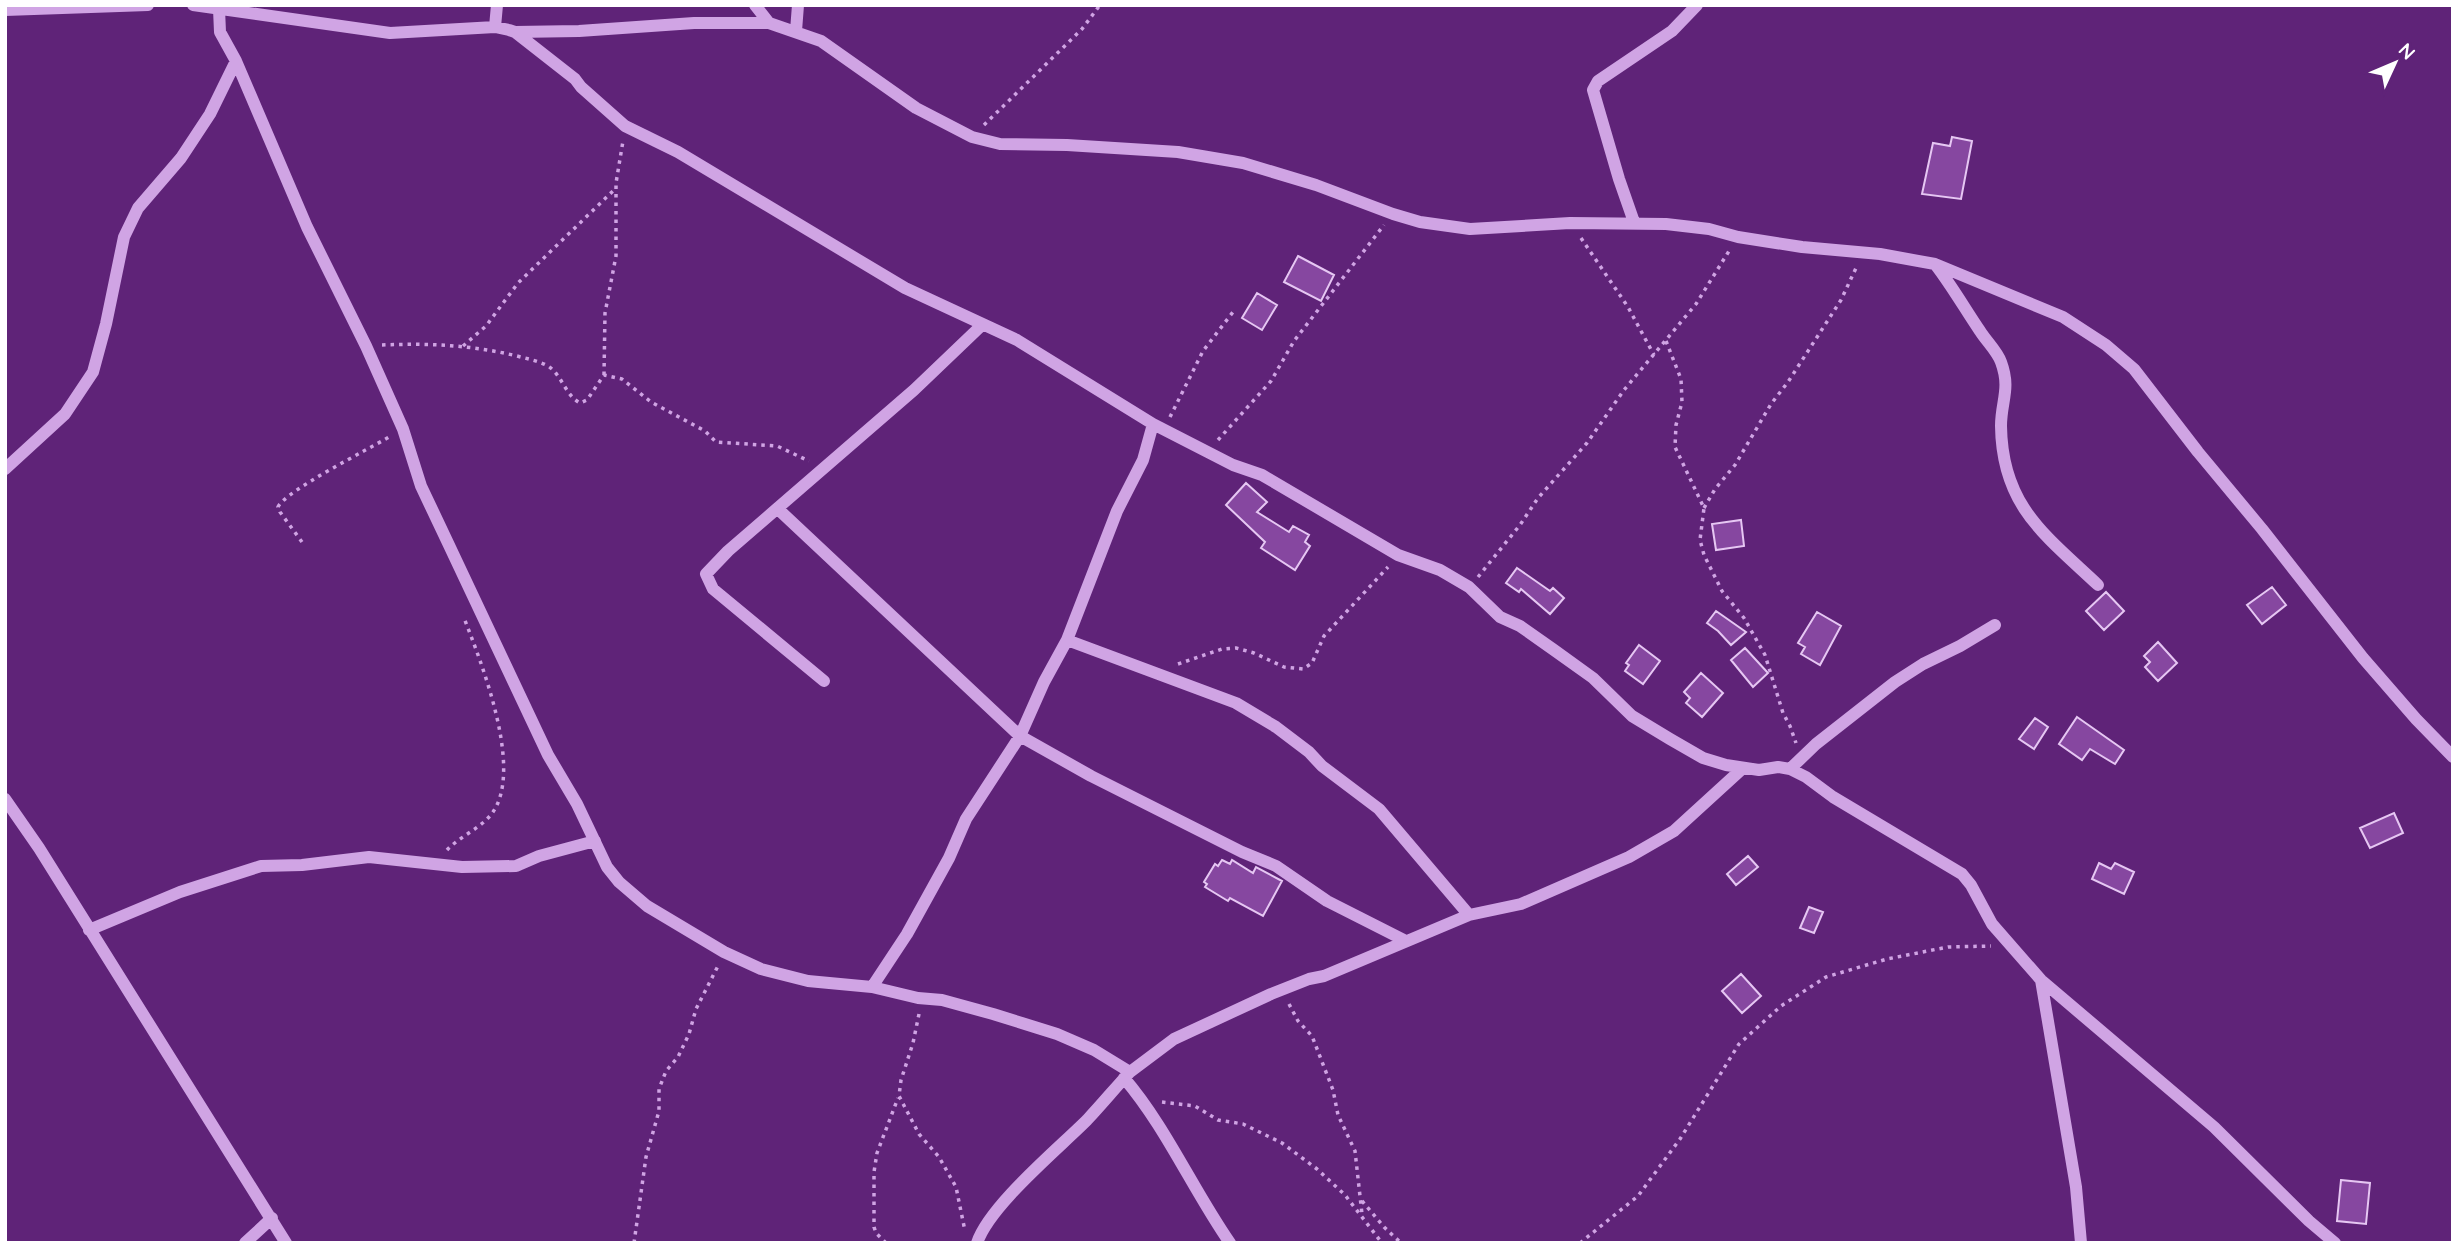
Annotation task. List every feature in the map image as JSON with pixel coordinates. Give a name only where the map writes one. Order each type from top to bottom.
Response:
[{"type":"street","points":[[5,10],[148,5]]},
{"type":"street","points":[[194,5],[390,33],[495,27],[515,32],[602,30],[694,23],[769,23],[821,41],[916,108],[972,137],[1000,144],[1178,152],[1230,161],[1316,185],[1420,222],[1470,229],[1634,222],[1709,229],[1738,237],[1935,264],[2063,317],[2106,345],[2134,369],[2197,453],[2262,529],[2363,658],[2453,757]]},
{"type":"street","points":[[495,27],[497,5]]},
{"type":"street","points":[[755,5],[769,23]]},
{"type":"street","points":[[796,31],[798,5]]},
{"type":"street","points":[[1634,222],[1593,90],[1598,80],[1672,31],[1697,5]]},
{"type":"street","points":[[219,9],[220,32],[236,61],[307,227],[366,346],[403,429],[422,486],[453,556],[548,755],[577,804],[607,867],[619,882],[647,906],[724,952],[761,969],[808,981],[872,987],[918,999],[942,1000],[1057,1034],[1094,1050],[1127,1075],[1205,1208],[1230,1243]]},
{"type":"street","points":[[515,32],[575,79],[625,126],[678,152],[905,288],[1017,340],[1159,426],[1207,452],[1262,475],[1398,555],[1440,570],[1469,587],[1500,617],[1520,626],[1593,678],[1632,716],[1703,758],[1759,771],[1778,767],[1790,769],[1962,874],[1992,924],[2041,980],[2214,1127],[2309,1221],[2335,1243]]},
{"type":"street","points":[[5,469],[65,414],[93,372],[124,237],[138,208],[181,158],[209,114],[236,61]]},
{"type":"street","points":[[1935,264],[2002,364],[2007,396],[2002,410],[2001,428],[2005,458],[2015,496],[2033,523],[2098,585]]},
{"type":"street","points":[[824,681],[713,589],[706,574],[914,390],[982,325]]},
{"type":"street","points":[[872,987],[907,934],[966,820],[1020,736],[1044,682],[1067,640],[1117,511],[1159,426]]},
{"type":"street","points":[[778,509],[1020,736],[1114,787],[1242,852],[1276,866],[1327,901],[1404,940]]},
{"type":"street","points":[[1790,769],[1895,682],[1923,663],[1960,646],[1995,625]]},
{"type":"street","points":[[1067,640],[1236,703],[1276,727],[1380,810],[1469,915]]},
{"type":"street","points":[[976,1243],[981,1229],[1008,1198],[1090,1117],[1127,1075],[1174,1039],[1281,990],[1324,976],[1404,940],[1469,915],[1521,904],[1629,857],[1674,831],[1743,768]]},
{"type":"street","points":[[5,799],[39,848],[286,1243]]},
{"type":"street","points":[[89,930],[180,892],[261,866],[302,866],[369,858],[462,867],[516,866],[538,856],[595,841]]},
{"type":"street","points":[[2041,980],[2076,1187],[2081,1243]]},
{"type":"street","points":[[245,1243],[272,1218]]},
{"type":"path","points":[[972,137],[1082,29],[1100,5]]},
{"type":"path","points":[[366,346],[425,343],[484,348],[539,362],[551,368],[565,389],[580,402],[587,400],[604,375],[605,313],[616,256],[615,188],[625,126]]},
{"type":"path","points":[[463,346],[486,326],[518,283],[615,188]]},
{"type":"path","points":[[1207,452],[1236,423],[1271,381],[1294,341],[1393,214]]},
{"type":"path","points":[[1570,223],[1628,307],[1654,355]]},
{"type":"path","points":[[1469,587],[1520,525],[1538,498],[1587,443],[1624,390],[1696,304],[1738,237]]},
{"type":"path","points":[[1802,758],[1783,713],[1765,655],[1744,618],[1722,591],[1704,555],[1700,540],[1704,508],[1715,489],[1735,465],[1771,404],[1841,300],[1860,253]]},
{"type":"path","points":[[1159,426],[1203,351],[1233,312]]},
{"type":"path","points":[[1666,341],[1681,379],[1682,402],[1676,425],[1675,447],[1704,508]]},
{"type":"path","points":[[604,375],[622,379],[651,402],[705,431],[716,442],[777,446],[823,468]]},
{"type":"path","points":[[302,542],[280,512],[280,502],[403,429]]},
{"type":"path","points":[[1152,670],[1193,661],[1222,649],[1236,648],[1284,667],[1303,669],[1312,663],[1324,636],[1398,555]]},
{"type":"path","points":[[433,865],[461,836],[491,815],[499,801],[503,775],[500,735],[492,690],[463,615]]},
{"type":"path","points":[[1580,1243],[1638,1196],[1680,1139],[1739,1044],[1781,1006],[1826,977],[1887,959],[1948,947],[2010,945]]},
{"type":"path","points":[[634,1243],[646,1157],[659,1111],[659,1089],[666,1071],[678,1057],[696,1009],[724,952]]},
{"type":"path","points":[[1281,990],[1298,1021],[1312,1036],[1333,1090],[1338,1115],[1355,1151],[1363,1216]]},
{"type":"path","points":[[886,1243],[874,1227],[874,1172],[877,1153],[899,1096],[901,1080],[913,1043],[920,1008],[918,999]]},
{"type":"path","points":[[899,1096],[919,1135],[939,1157],[956,1187],[966,1232]]},
{"type":"path","points":[[1140,1096],[1195,1107],[1218,1120],[1244,1124],[1282,1143],[1317,1169],[1345,1195],[1382,1243]]},
{"type":"path","points":[[1361,1200],[1401,1243]]},
{"type":"building","points":[[1952,137],[1972,141],[1961,199],[1922,194],[1933,143],[1950,146]]},
{"type":"building","points":[[1298,256],[1334,275],[1321,301],[1284,282]]},
{"type":"building","points":[[1257,293],[1277,305],[1262,330],[1242,318]]},
{"type":"building","points":[[1246,483],[1267,502],[1257,512],[1289,532],[1293,526],[1309,535],[1305,542],[1310,546],[1295,570],[1261,548],[1265,542],[1226,505]]},
{"type":"building","points":[[1741,520],[1744,546],[1716,550],[1712,524]]},
{"type":"building","points":[[1517,568],[1550,591],[1553,588],[1564,598],[1550,614],[1521,589],[1519,592],[1506,583]]},
{"type":"building","points":[[2272,587],[2286,605],[2262,624],[2247,605]]},
{"type":"building","points":[[2106,592],[2124,611],[2104,630],[2086,611]]},
{"type":"building","points":[[1716,611],[1746,632],[1731,645],[1707,623]]},
{"type":"building","points":[[1817,612],[1841,626],[1820,665],[1801,654],[1805,647],[1798,643]]},
{"type":"building","points":[[2158,642],[2177,663],[2158,681],[2145,667],[2150,662],[2144,656]]},
{"type":"building","points":[[1639,645],[1660,661],[1643,684],[1625,671],[1629,665],[1626,663]]},
{"type":"building","points":[[1745,648],[1768,673],[1753,687],[1731,660]]},
{"type":"building","points":[[1701,673],[1723,693],[1702,717],[1686,703],[1690,698],[1684,692]]},
{"type":"building","points":[[2077,717],[2124,750],[2115,764],[2090,749],[2082,760],[2059,744]]},
{"type":"building","points":[[2035,718],[2048,727],[2034,749],[2019,739]]},
{"type":"building","points":[[2394,813],[2403,833],[2370,848],[2360,828]]},
{"type":"building","points":[[1748,856],[1758,867],[1736,885],[1727,874]]},
{"type":"building","points":[[1222,860],[1230,864],[1232,860],[1253,873],[1256,867],[1282,881],[1263,916],[1230,898],[1228,901],[1205,887],[1207,884],[1204,882],[1215,864],[1218,866]]},
{"type":"building","points":[[2099,863],[2111,869],[2115,863],[2134,872],[2124,894],[2092,879]]},
{"type":"building","points":[[1809,907],[1823,912],[1814,933],[1800,928]]},
{"type":"building","points":[[1741,974],[1761,996],[1742,1013],[1722,991]]},
{"type":"building","points":[[2341,1180],[2370,1183],[2366,1224],[2337,1221]]}]
